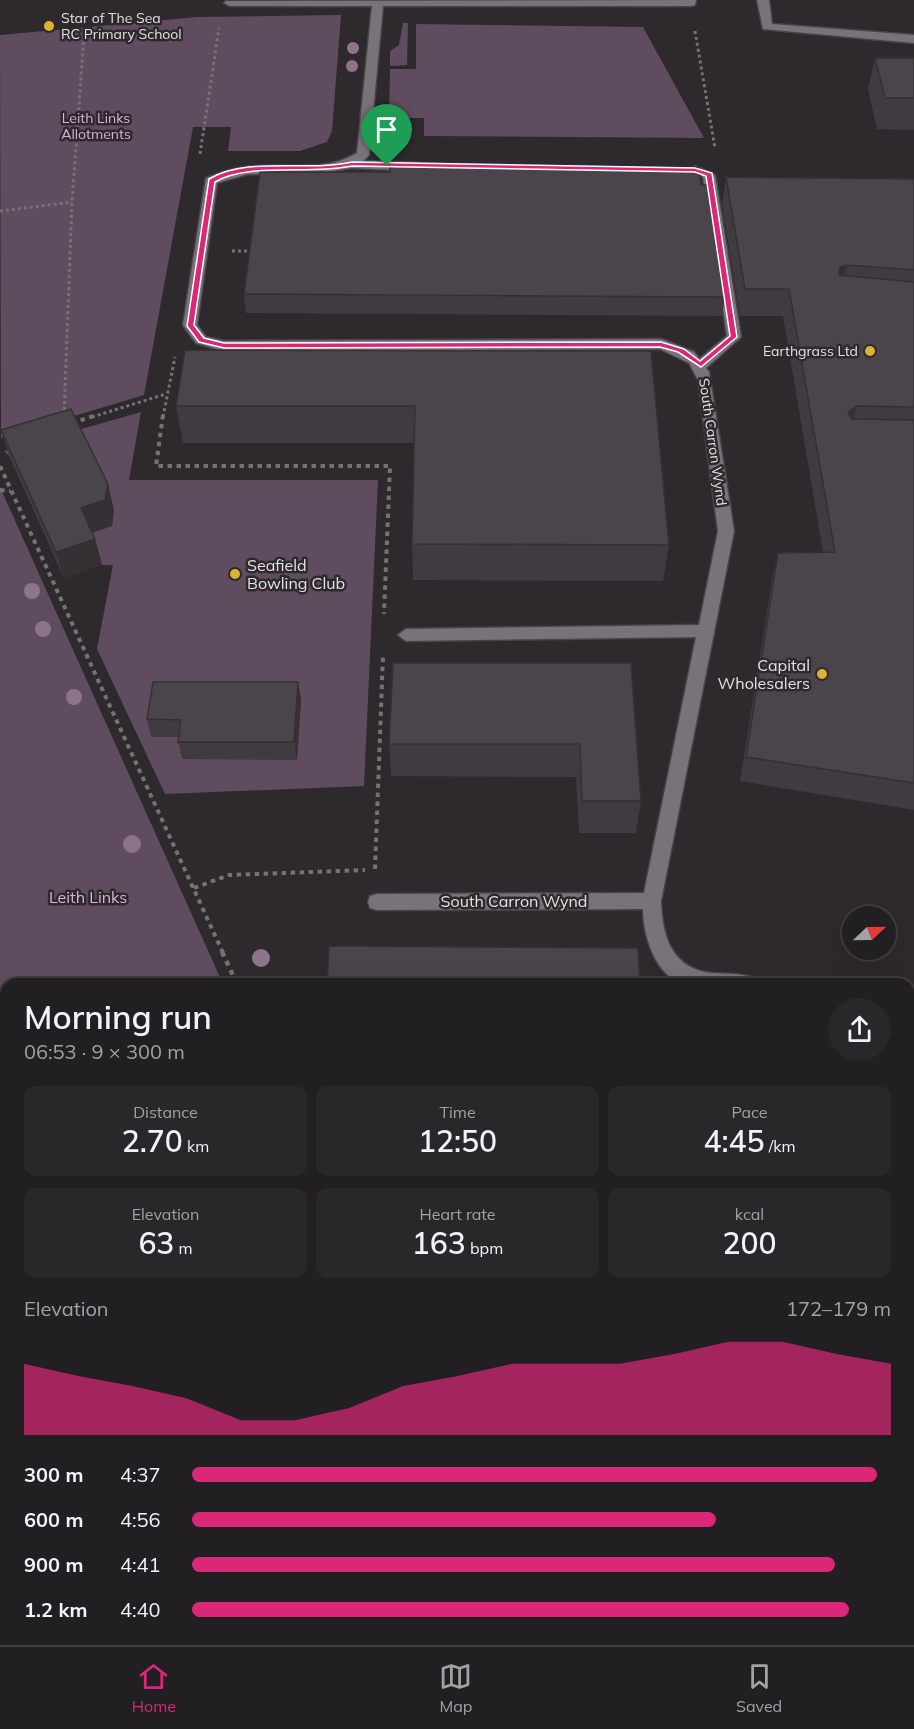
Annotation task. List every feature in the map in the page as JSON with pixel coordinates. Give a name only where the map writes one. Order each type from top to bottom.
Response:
[{"type":"street","points":[[763,0],[767,27],[914,39]]},
{"type":"street","points":[[352,164],[363,155],[378,1]]},
{"type":"street","points":[[231,3],[690,2]]},
{"type":"street","points":[[201,340],[190,326],[211,181],[223,174],[241,170],[330,169],[352,164],[434,167]]},
{"type":"street","points":[[689,170],[709,175],[734,337],[701,365]]},
{"type":"street","name":"South Carron Wynd","points":[[201,340],[224,346],[661,344],[681,350],[701,365],[726,531],[652,901],[651,921],[657,945],[671,964],[692,978]]},
{"type":"street","points":[[406,635],[705,631]]},
{"type":"street","name":"South Carron Wynd","points":[[377,902],[652,901]]},
{"type":"path","points":[[689,170],[716,154],[690,2]]},
{"type":"path","points":[[204,126],[220,24]]},
{"type":"path","points":[[84,36],[72,202],[65,419],[68,424],[166,394]]},
{"type":"path","points":[[0,211],[72,202]]},
{"type":"path","points":[[201,251],[261,251]]},
{"type":"path","points":[[201,340],[177,350],[166,394],[156,466],[390,466],[384,625]]},
{"type":"path","points":[[0,466],[234,978]]},
{"type":"path","points":[[0,490],[11,491]]},
{"type":"path","points":[[194,888],[230,875],[375,870],[383,648]]},
{"type":"green space","name":"Leith Links Allotments","points":[[341,15],[332,131],[327,142],[300,151],[228,151],[231,127],[193,127],[144,395],[1,438],[0,35],[197,17]]},
{"type":"green space","points":[[403,23],[408,23],[407,65],[390,66],[390,51],[399,45]]},
{"type":"green space","points":[[416,24],[643,27],[704,138],[424,136],[424,118],[389,118],[390,69],[416,69]]},
{"type":"green space","points":[[141,412],[129,480],[378,480],[364,786],[165,794],[97,649],[113,565],[102,565],[88,534],[4,451]]},
{"type":"green space","name":"Leith Links","points":[[0,487],[220,978],[0,978]]},
{"type":"building","points":[[875,58],[914,58],[914,98],[885,98]]},
{"type":"building","points":[[390,167],[699,167],[701,185],[708,185],[725,297],[244,294],[260,172],[390,172]]},
{"type":"building","points":[[726,177],[914,179],[914,270],[847,265],[840,267],[839,275],[914,282],[914,407],[857,406],[848,412],[852,419],[914,420],[914,783],[746,757],[778,553],[835,552],[789,289],[745,289]]},
{"type":"building","points":[[185,350],[651,351],[669,545],[412,544],[415,406],[176,406]]},
{"type":"building","points":[[71,409],[108,484],[105,500],[81,508],[95,539],[56,552],[1,430]]},
{"type":"building","points":[[393,663],[631,663],[641,801],[582,801],[580,744],[389,744]]},
{"type":"building","points":[[153,682],[298,682],[294,742],[178,742],[181,720],[147,719]]},
{"type":"building","points":[[329,946],[638,948],[640,978],[327,978]]},
{"type":"place","name":"Star of The Sea RC Primary School","points":[[49,26]]},
{"type":"place","name":"Earthgrass Ltd","points":[[870,351]]},
{"type":"place","name":"Seafield Bowling Club","points":[[235,574]]},
{"type":"place","name":"Capital Wholesalers","points":[[822,674]]},
{"type":"route","points":[[352,164],[387,166],[695,170],[709,175],[734,337],[701,365],[681,350],[661,344],[224,346],[201,340],[190,326],[211,181],[223,174],[241,170],[330,169],[352,164]]}]
